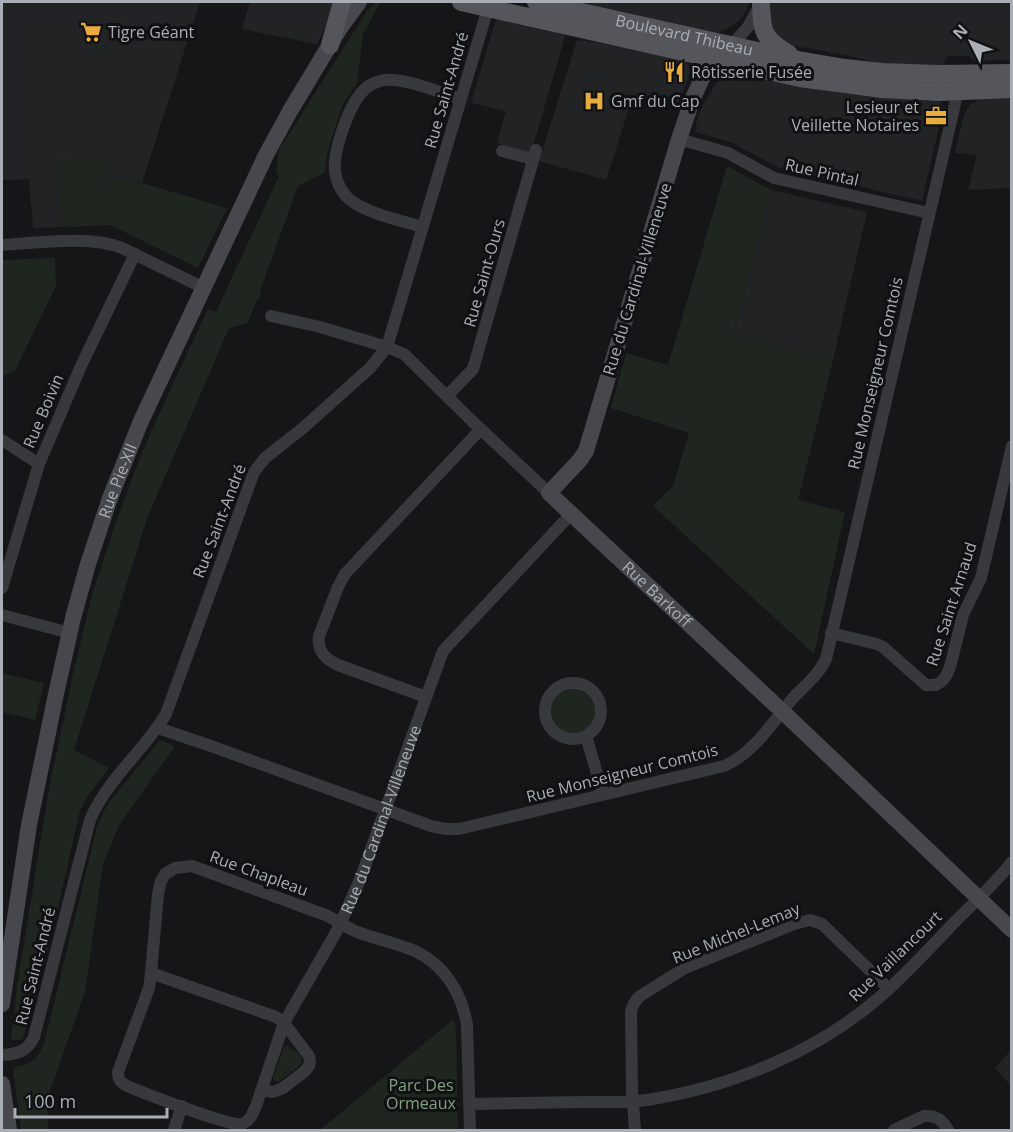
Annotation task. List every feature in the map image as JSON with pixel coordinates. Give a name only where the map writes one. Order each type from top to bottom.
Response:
[{"type":"main road","points":[[330,45],[342,2]]},
{"type":"main road","name":"Boulevard Thibeau","points":[[461,2],[488,8],[547,7],[798,60],[1011,89]]},
{"type":"main road","points":[[761,2],[762,23],[767,37],[775,46],[798,60]]},
{"type":"main road","name":"Boulevard Thibeau","points":[[547,7],[717,59],[800,78],[849,85],[940,92],[958,83],[1011,73]]},
{"type":"street","name":"Rue Pie-XII","points":[[2,1005],[33,805],[70,633],[88,564],[114,489],[141,421],[266,155],[346,18],[359,2]]},
{"type":"street","points":[[732,45],[751,23],[761,2]]},
{"type":"street","name":"Rue Saint-André","points":[[2,1055],[22,1051],[29,1046],[34,1037],[93,812],[110,787],[158,728],[166,714],[254,472],[266,458],[370,368],[387,347],[488,8]]},
{"type":"street","name":"Rue du Cardinal-Villeneuve","points":[[549,493],[586,451],[679,139],[706,70],[732,45]]},
{"type":"street","points":[[423,227],[366,209],[352,202],[340,187],[336,177],[337,148],[351,106],[364,89],[377,82],[396,80],[460,99]]},
{"type":"street","name":"Rue Monseigneur Comtois","points":[[158,728],[431,826],[446,829],[459,829],[724,766],[744,754],[823,666],[826,659],[958,83]]},
{"type":"street","name":"Rue Pintal","points":[[679,139],[728,153],[774,178],[929,213]]},
{"type":"street","name":"Rue Saint-Ours","points":[[447,396],[473,369],[535,155],[502,151]]},
{"type":"street","points":[[2,245],[98,241],[110,243],[204,288]]},
{"type":"street","name":"Rue Boivin","points":[[2,588],[39,464],[81,366],[135,254]]},
{"type":"street","name":"Rue Barkoff","points":[[271,316],[320,327],[404,354],[480,429],[783,712],[1011,930]]},
{"type":"street","points":[[426,698],[338,666],[328,661],[321,653],[318,644],[338,587],[345,574],[480,429]]},
{"type":"street","points":[[2,440],[39,464]]},
{"type":"street","name":"Rue Saint Arnaud","points":[[831,633],[883,647],[926,685],[936,685],[942,681],[950,667],[963,615],[981,578],[1011,446]]},
{"type":"street","name":"Rue du Cardinal-Villeneuve","points":[[284,1023],[340,923],[359,882],[442,651],[571,514]]},
{"type":"street","points":[[2,615],[70,633]]},
{"type":"street","points":[[570,683],[584,686],[592,691],[599,700],[600,718],[592,732],[586,736],[568,739],[552,730],[547,723],[546,704],[555,690],[570,683]]},
{"type":"street","points":[[586,736],[603,794]]},
{"type":"street","name":"Rue Vaillancourt","points":[[470,1104],[633,1101],[691,1091],[766,1066],[833,1032],[862,1012],[890,988],[1011,862]]},
{"type":"street","name":"Rue Chapleau","points":[[284,1023],[253,1114],[245,1123],[230,1123],[182,1106],[127,1086],[118,1078],[118,1072],[147,995],[152,973],[158,894],[161,881],[170,871],[181,866],[192,866],[328,916],[354,931],[415,951],[441,970],[455,988],[465,1010],[470,1131]]},
{"type":"street","name":"Rue Michel-Lemay","points":[[635,1131],[632,1006],[640,996],[685,968],[794,924],[810,920],[822,924],[890,988]]},
{"type":"street","points":[[152,973],[276,1017],[284,1023],[306,1050],[310,1061],[309,1066],[278,1091],[262,1090]]},
{"type":"street","points":[[2,1084],[9,1131]]},
{"type":"street","points":[[174,1131],[182,1106]]},
{"type":"street","points":[[894,1131],[930,1115],[939,1119],[948,1131]]},
{"type":"shaded area","points":[[2,2],[200,2],[142,183],[102,177],[108,158],[56,160],[62,227],[33,228],[29,179],[2,180]]},
{"type":"shaded area","points":[[250,2],[334,2],[329,20],[317,44],[242,29]]},
{"type":"shaded area","points":[[577,2],[750,2],[739,21],[717,33]]},
{"type":"shaded area","points":[[771,2],[1011,2],[1011,60],[975,61],[969,56],[948,56],[940,66],[876,63],[790,45],[774,37],[769,22]]},
{"type":"shaded area","points":[[498,19],[555,32],[565,37],[531,153],[497,143],[506,111],[471,103],[495,22]]},
{"type":"shaded area","points":[[577,40],[686,61],[691,71],[679,103],[652,94],[649,101],[633,96],[606,180],[539,161]]},
{"type":"shaded area","points":[[726,72],[846,94],[938,100],[943,109],[922,201],[777,167],[733,143],[695,132],[702,106]]},
{"type":"shaded area","points":[[1011,98],[1011,188],[968,190],[977,155],[955,153],[964,114],[970,105],[980,99]]},
{"type":"shaded area","points":[[771,190],[867,212],[833,360],[733,335]]},
{"type":"shaded area","points":[[1011,1050],[1011,1086],[995,1068]]},
{"type":"green space","points":[[375,2],[381,2],[363,34],[357,84],[344,102],[330,143],[325,172],[298,186],[260,291],[261,296],[256,301],[248,323],[229,328],[148,516],[74,750],[109,768],[80,810],[48,951],[23,1038],[11,1040],[17,986],[49,789],[92,595],[116,522],[141,455],[208,309],[216,312],[279,176],[276,172],[279,150],[367,11]]},
{"type":"green space","points":[[108,157],[103,177],[142,183],[227,208],[198,268],[110,225],[62,227],[56,160]]},
{"type":"green space","points":[[727,166],[771,190],[733,335],[833,360],[798,500],[845,512],[814,654],[653,506],[673,486],[689,433],[611,408],[626,353],[668,365]]},
{"type":"green space","points":[[55,258],[56,286],[15,370],[2,376],[2,260]]},
{"type":"green space","points":[[2,673],[44,683],[35,720],[2,712]]},
{"type":"green space","points":[[573,689],[588,696],[595,711],[588,726],[573,733],[558,726],[551,711],[558,696]]},
{"type":"green space","points":[[160,740],[175,746],[118,827],[103,865],[85,992],[47,1099],[48,1130],[21,1130],[13,1068],[33,1060],[44,1044],[97,827],[110,801]]},
{"type":"green space","name":"Parc Des Ormeaux","points":[[454,1019],[458,1130],[320,1130]]},
{"type":"green space","points":[[287,1046],[300,1054],[302,1062],[278,1082],[273,1078],[284,1047]]},
{"type":"place","name":"Tigre Géant","points":[[91,32]]},
{"type":"place","name":"Rôtisserie Fusée","points":[[674,72]]},
{"type":"place","name":"Gmf du Cap","points":[[594,101]]},
{"type":"place","name":"Lesieur et Veillette Notaires","points":[[936,116]]}]
